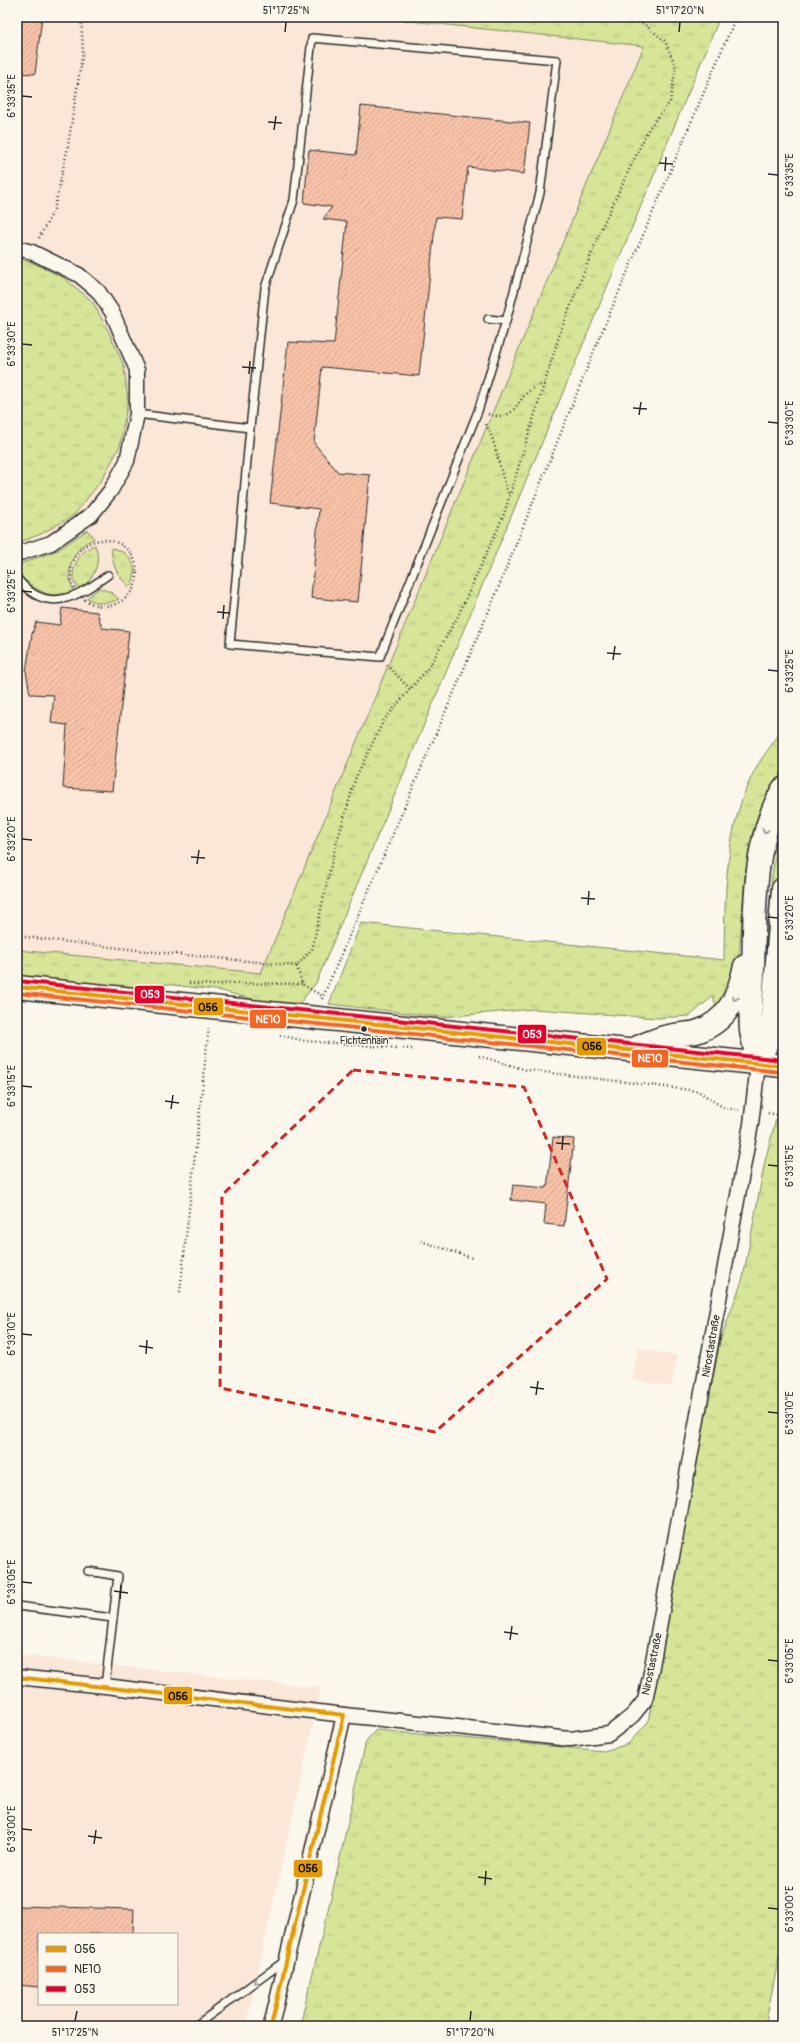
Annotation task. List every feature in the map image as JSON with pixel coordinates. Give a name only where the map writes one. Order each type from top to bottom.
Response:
[{"type":"main road","points":[[758,1064],[751,1030],[755,920],[762,843],[773,808],[783,789]]},
{"type":"main road","points":[[758,1064],[771,1033],[783,889]]},
{"type":"main road","points":[[631,1050],[668,1036],[697,1032],[712,1025],[724,1016],[736,998],[755,920]]},
{"type":"main road","points":[[775,982],[783,1007]]},
{"type":"main road","points":[[17,987],[783,1066]]},
{"type":"street","points":[[17,248],[32,252],[79,275],[98,291],[112,312],[137,370],[137,414],[127,462],[111,490],[91,515],[51,543],[17,554]]},
{"type":"street","name":"Nirostastraße","points":[[17,1677],[105,1686],[344,1715],[570,1739],[609,1734],[633,1715],[644,1700],[753,1111],[758,1064]]},
{"type":"street","points":[[271,2026],[288,1959],[344,1715]]},
{"type":"lane","points":[[312,38],[557,60],[540,193],[506,320],[478,411],[380,656],[230,644],[250,428],[265,288],[294,200],[312,38]]},
{"type":"lane","points":[[488,318],[506,320]]},
{"type":"lane","points":[[137,414],[250,428]]},
{"type":"lane","points":[[17,578],[24,586],[43,598],[65,600],[86,591],[108,575]]},
{"type":"lane","points":[[88,1571],[118,1576],[105,1686]]},
{"type":"lane","points":[[17,1606],[113,1618]]},
{"type":"lane","points":[[195,2026],[288,1959]]},
{"type":"path","points":[[32,252],[54,210],[67,151],[83,51],[81,17]]},
{"type":"path","points":[[479,17],[493,20],[518,17]]},
{"type":"path","points":[[297,966],[312,949],[334,852],[356,777],[384,720],[429,667],[458,616],[503,517],[561,330],[602,227],[649,128],[670,102],[676,66],[665,41],[644,24],[616,17]]},
{"type":"path","points":[[185,983],[214,985],[229,983],[302,984],[322,996],[492,606],[598,342],[736,17]]},
{"type":"path","points":[[478,411],[497,417],[506,416],[516,408],[528,390],[544,384]]},
{"type":"path","points":[[478,411],[492,436],[498,454],[501,476],[509,495]]},
{"type":"path","points":[[380,656],[410,690]]},
{"type":"path","points":[[17,936],[297,966]]},
{"type":"path","points":[[297,966],[302,984]]},
{"type":"path","points":[[180,1292],[209,1026]]},
{"type":"path","points":[[475,1054],[527,1070],[698,1091],[724,1108],[783,1116]]},
{"type":"path","points":[[421,1241],[472,1258]]},
{"type":"highlighted area","points":[[353,1070],[524,1087],[607,1279],[435,1432],[220,1388],[222,1195]]},
{"type":"shaded area","points":[[17,17],[373,17],[644,46],[261,973],[17,950]]},
{"type":"shaded area","points":[[638,1348],[677,1356],[671,1387],[632,1379]]},
{"type":"shaded area","points":[[17,1655],[321,1688],[246,2026],[17,2026]]},
{"type":"green space","points":[[373,17],[720,17],[316,983],[300,1003],[270,1004],[222,991],[165,984],[134,990],[17,977],[17,950],[261,973],[644,46]]},
{"type":"green space","points":[[17,258],[31,262],[64,278],[92,301],[109,332],[124,366],[128,401],[120,446],[101,481],[74,515],[41,534],[17,543]]},
{"type":"green space","points":[[87,530],[94,539],[86,543],[75,554],[70,568],[71,584],[74,592],[51,595],[33,587],[20,575],[17,565],[58,550]]},
{"type":"green space","points":[[95,545],[98,558],[95,570],[89,581],[79,589],[73,576],[76,563],[84,552]]},
{"type":"green space","points":[[111,548],[124,553],[132,562],[134,574],[133,581],[129,587],[121,578],[116,569]]},
{"type":"green space","points":[[99,588],[111,592],[119,599],[99,603],[87,598]]},
{"type":"green space","points":[[783,728],[783,771],[776,781],[756,821],[745,873],[738,973],[717,1011],[713,996],[690,1016],[657,1018],[534,1009],[442,1017],[329,1004],[361,923],[724,960],[728,861],[738,812],[746,789],[757,766]]},
{"type":"green space","points":[[783,824],[783,854],[775,917],[769,997],[759,1027],[772,875],[777,843]]},
{"type":"green space","points":[[783,1118],[783,1936],[765,2026],[300,2026],[333,1889],[366,1741],[376,1730],[604,1751],[628,1744],[648,1722],[720,1341],[743,1278],[765,1161],[776,1119]]},
{"type":"building","points":[[17,17],[42,17],[35,74],[17,73]]},
{"type":"building","points":[[361,106],[530,123],[524,174],[468,167],[462,219],[436,217],[419,376],[322,367],[314,443],[338,472],[370,475],[358,602],[311,598],[319,509],[270,503],[288,342],[334,344],[347,222],[323,219],[332,207],[304,203],[309,150],[356,155]]},
{"type":"building","points":[[62,608],[97,612],[102,628],[129,631],[112,791],[63,788],[67,725],[51,723],[54,695],[30,694],[26,671],[32,634],[36,622],[60,625]]},
{"type":"building","points":[[553,1137],[574,1139],[564,1226],[544,1224],[546,1204],[511,1200],[513,1185],[547,1188]]},
{"type":"building","points":[[17,1906],[134,1909],[133,1933],[38,1933],[38,1987],[17,1985]]},
{"type":"transit line","name":"053","points":[[18,981],[783,1060]]},
{"type":"transit line","name":"056","points":[[17,987],[783,1066]]},
{"type":"transit line","name":"NE10","points":[[17,993],[782,1072]]},
{"type":"transit line","name":"056","points":[[17,1677],[344,1715],[271,2026]]},
{"type":"place","name":"Fichtenhain","points":[[364,1029]]}]
